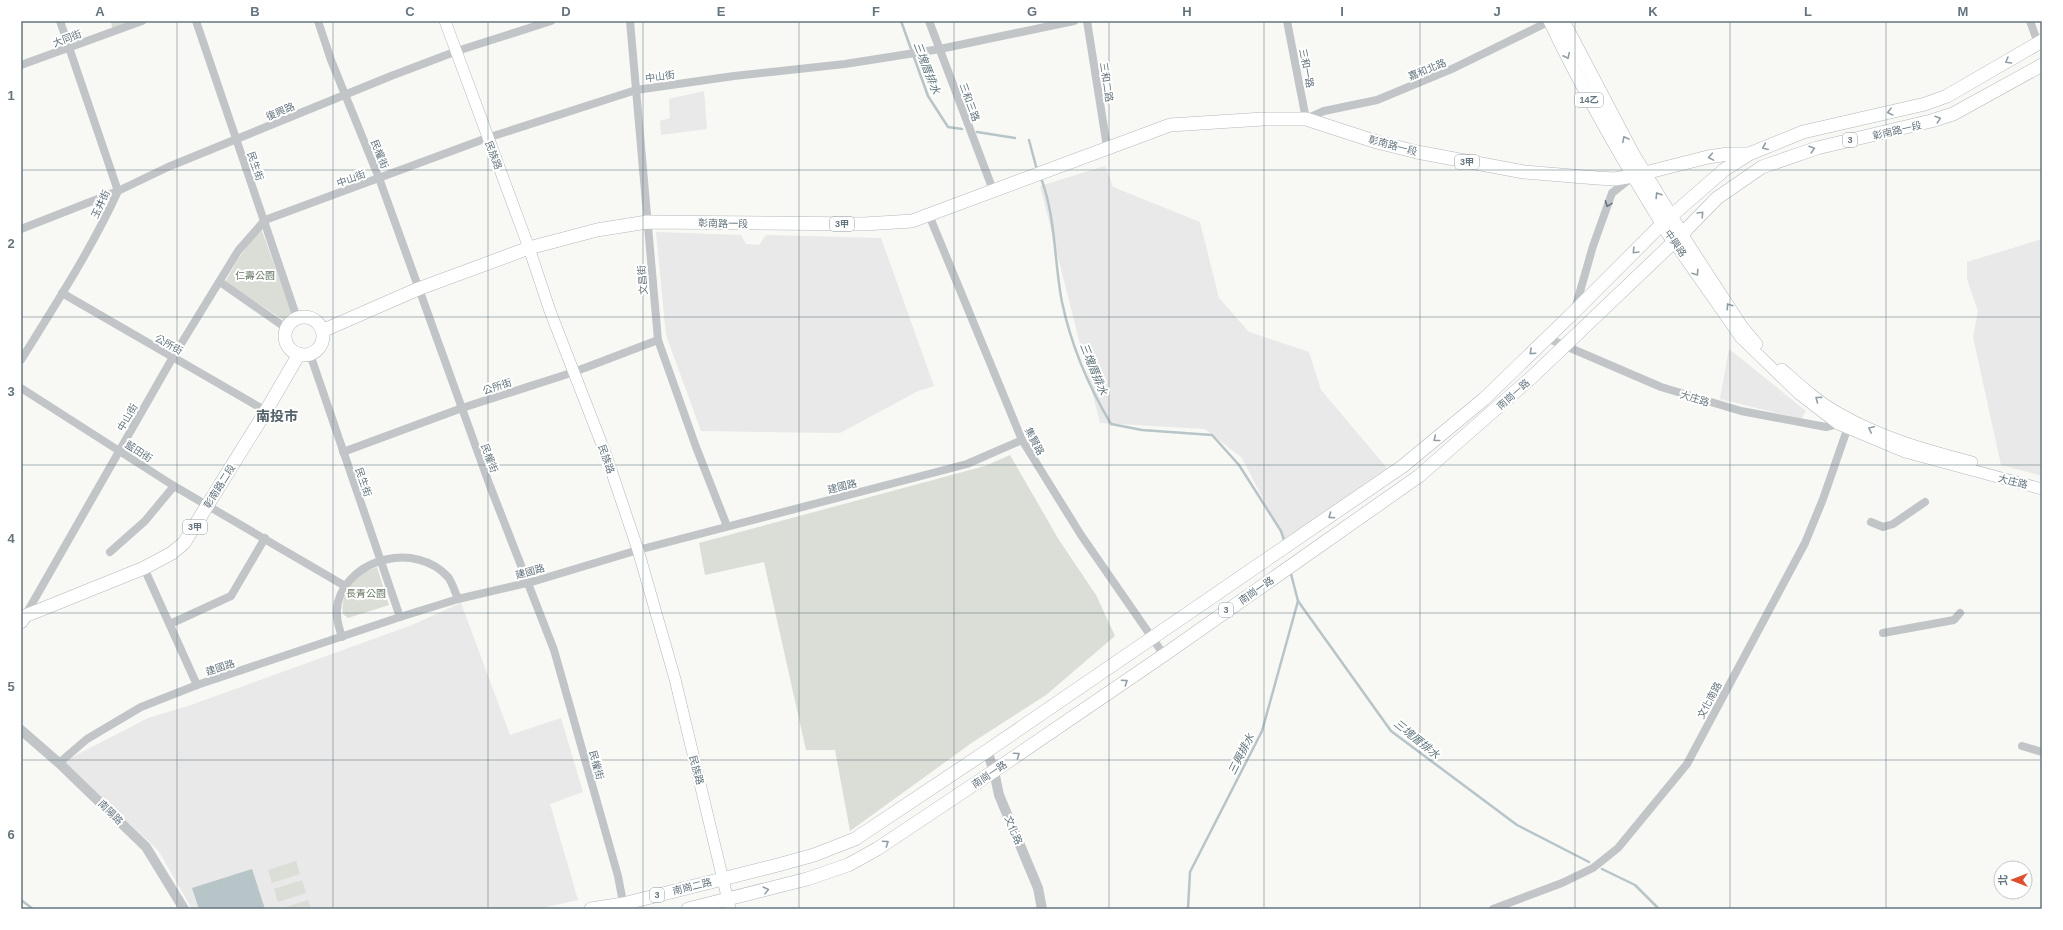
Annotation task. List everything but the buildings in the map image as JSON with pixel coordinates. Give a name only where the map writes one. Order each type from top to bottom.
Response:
[{"type":"main road","name":"民族路","points":[[445,21],[487,138],[529,248],[550,311],[606,455],[638,550],[676,679],[729,904]]},
{"type":"main road","name":"中興路","points":[[1550,21],[1580,85],[1639,174],[1741,338],[1798,394],[1845,424]]},
{"type":"main road","name":"中興路","points":[[1563,21],[1639,174]]},
{"type":"main road","name":"彰南路一段","points":[[1667,221],[1719,174],[1750,154],[1803,132],[1894,111],[1947,96],[2040,42]]},
{"type":"main road","name":"彰南路一段","points":[[1678,238],[1717,198],[1762,167],[1817,148],[1931,122],[1953,114],[2042,66]]},
{"type":"main road","name":"彰南路一段","points":[[418,290],[529,248],[597,230],[647,222],[864,224],[912,220],[1170,125],[1256,119],[1306,119],[1377,142],[1417,152],[1524,172],[1597,178],[1639,174],[1708,157],[1728,154],[1750,154]]},
{"type":"main road","name":"南崗一路","points":[[724,879],[814,855],[855,839],[987,751],[1403,466],[1474,408],[1667,221]]},
{"type":"main road","name":"中興路","points":[[1678,238],[1749,336],[1776,365],[1837,412],[1845,424]]},
{"type":"main road","name":"南崗一路","points":[[729,904],[848,865],[877,849],[1164,655],[1419,476],[1504,402],[1678,238]]},
{"type":"main road","name":"3甲","points":[[322,331],[418,290]]},
{"type":"main road","points":[[305,354],[288,347],[285,341],[286,328],[297,318],[308,318],[313,320],[322,331]]},
{"type":"main road","name":"彰南路二段","points":[[23,619],[144,568],[172,553],[184,543],[266,411],[305,354],[320,346],[323,337],[322,331]]},
{"type":"main road","name":"大庄路","points":[[1845,424],[1886,436],[1919,449],[2042,481]]},
{"type":"main road","name":"大庄路","points":[[1845,424],[1904,452],[2042,489]]},
{"type":"main road","name":"南崗二路","points":[[591,909],[624,906],[724,879]]},
{"type":"main road","name":"3","points":[[688,909],[729,904]]},
{"type":"street","name":"玉井街","points":[[21,360],[103,222],[118,191],[60,21]]},
{"type":"street","name":"大同街","points":[[21,65],[142,21]]},
{"type":"street","name":"民生街","points":[[196,21],[265,220],[297,318]]},
{"type":"street","name":"民權街","points":[[318,21],[345,95],[379,178],[418,290],[526,583],[558,664],[616,869],[624,906]]},
{"type":"street","name":"復興路","points":[[21,229],[118,191],[168,167],[457,51],[540,22],[551,21]]},
{"type":"street","name":"文昌街","points":[[630,21],[658,340],[696,447],[727,526]]},
{"type":"street","name":"三和三路","points":[[930,21],[993,190]]},
{"type":"street","name":"中山街","points":[[23,619],[173,357],[238,251],[265,220],[487,138],[636,90],[734,76],[845,64],[940,49],[1074,21]]},
{"type":"street","name":"三和二路","points":[[1087,21],[1107,147]]},
{"type":"street","name":"三和一路","points":[[1287,21],[1306,119]]},
{"type":"street","name":"嘉和北路","points":[[1306,119],[1324,111],[1377,100],[1454,68],[1550,21]]},
{"type":"street","points":[[2030,21],[2040,42]]},
{"type":"street","points":[[1575,311],[1591,253],[1612,193],[1639,174]]},
{"type":"street","name":"集賢路","points":[[929,215],[1022,440],[1081,535],[1164,655]]},
{"type":"street","points":[[220,282],[286,328]]},
{"type":"street","name":"公所街","points":[[62,293],[266,411]]},
{"type":"street","name":"大庄路","points":[[1547,338],[1661,387],[1741,412],[1820,427],[1845,424]]},
{"type":"street","name":"公所街","points":[[343,452],[462,408],[574,372],[658,340]]},
{"type":"street","name":"民生街","points":[[305,354],[343,452],[400,617]]},
{"type":"street","name":"藍田街","points":[[21,388],[174,486],[345,586]]},
{"type":"street","name":"文化南路","points":[[1493,909],[1562,883],[1593,868],[1618,848],[1687,764],[1802,549],[1823,499],[1845,424]]},
{"type":"street","name":"建國路","points":[[59,762],[88,739],[140,707],[197,685],[400,617],[458,599],[526,583],[638,550],[967,464],[1022,440]]},
{"type":"street","points":[[110,552],[145,521],[174,486]]},
{"type":"street","points":[[1871,522],[1883,527],[1893,524],[1926,502]]},
{"type":"street","points":[[170,624],[232,596],[265,538]]},
{"type":"street","points":[[342,637],[337,620],[337,611],[345,586],[354,575],[391,558],[415,558],[429,563],[448,577],[458,599]]},
{"type":"street","points":[[144,568],[197,685]]},
{"type":"street","points":[[1883,633],[1954,620],[1960,613]]},
{"type":"street","name":"南陽路","points":[[21,730],[59,762],[146,847],[184,909]]},
{"type":"street","points":[[2022,746],[2042,752]]},
{"type":"street","name":"文化路","points":[[987,751],[994,771],[999,795],[1038,888],[1042,909]]},
{"type":"shaded area","points":[[704,91],[707,129],[661,135],[660,121],[670,118],[669,99]]},
{"type":"shaded area","points":[[1105,166],[1113,187],[1200,222],[1219,298],[1249,332],[1309,352],[1321,390],[1387,468],[1284,540],[1242,458],[1205,429],[1100,423],[1040,186]]},
{"type":"shaded area","points":[[656,232],[741,235],[746,244],[759,245],[766,235],[881,238],[934,386],[918,391],[840,433],[701,431],[666,335]]},
{"type":"shaded area","points":[[2042,239],[2042,476],[2001,465],[1973,337],[1978,311],[1967,279],[1967,262]]},
{"type":"shaded area","points":[[1729,349],[1806,411],[1801,419],[1720,399]]},
{"type":"shaded area","points":[[461,603],[510,735],[561,718],[583,792],[550,804],[578,900],[538,909],[192,909],[158,850],[63,762],[148,718],[191,705],[412,625]]},
{"type":"shaded area","points":[[252,869],[265,909],[199,909],[192,888]]},
{"type":"green space","points":[[111,21],[134,21],[112,29]]},
{"type":"green space","name":"仁壽公園","points":[[261,228],[292,313],[285,321],[225,282],[238,259]]},
{"type":"green space","points":[[1010,455],[1059,540],[1096,595],[1115,636],[1046,695],[973,742],[850,831],[835,750],[806,750],[764,562],[705,575],[699,543],[985,466]]},
{"type":"green space","name":"長青公園","points":[[377,567],[389,605],[348,618],[343,614],[343,603],[348,586],[359,574]]},
{"type":"green space","points":[[296,861],[300,874],[272,883],[268,870]]},
{"type":"green space","points":[[302,880],[306,893],[278,902],[274,889]]},
{"type":"green space","points":[[308,900],[311,909],[280,909]]},
{"type":"waterway","name":"三塊厝排水","points":[[901,21],[928,96],[948,127],[962,129]]},
{"type":"waterway","name":"三塊厝排水","points":[[977,132],[1015,138]]},
{"type":"waterway","name":"三塊厝排水","points":[[1029,140],[1037,170]]},
{"type":"waterway","name":"三塊厝排水","points":[[1041,178],[1046,193],[1052,224],[1059,287],[1070,334],[1088,380],[1111,424],[1142,430],[1212,435],[1239,465],[1281,531],[1284,540]]},
{"type":"waterway","name":"三塊厝排水","points":[[1291,574],[1298,601],[1391,731],[1517,825],[1589,862]]},
{"type":"waterway","name":"三興排水","points":[[1188,909],[1190,872],[1262,731],[1298,601]]},
{"type":"waterway","name":"三塊厝排水","points":[[1602,869],[1635,885],[1659,909]]},
{"type":"waterway","points":[[21,900],[33,909]]},
{"type":"district","name":"南投市","points":[[277,416]]}]
